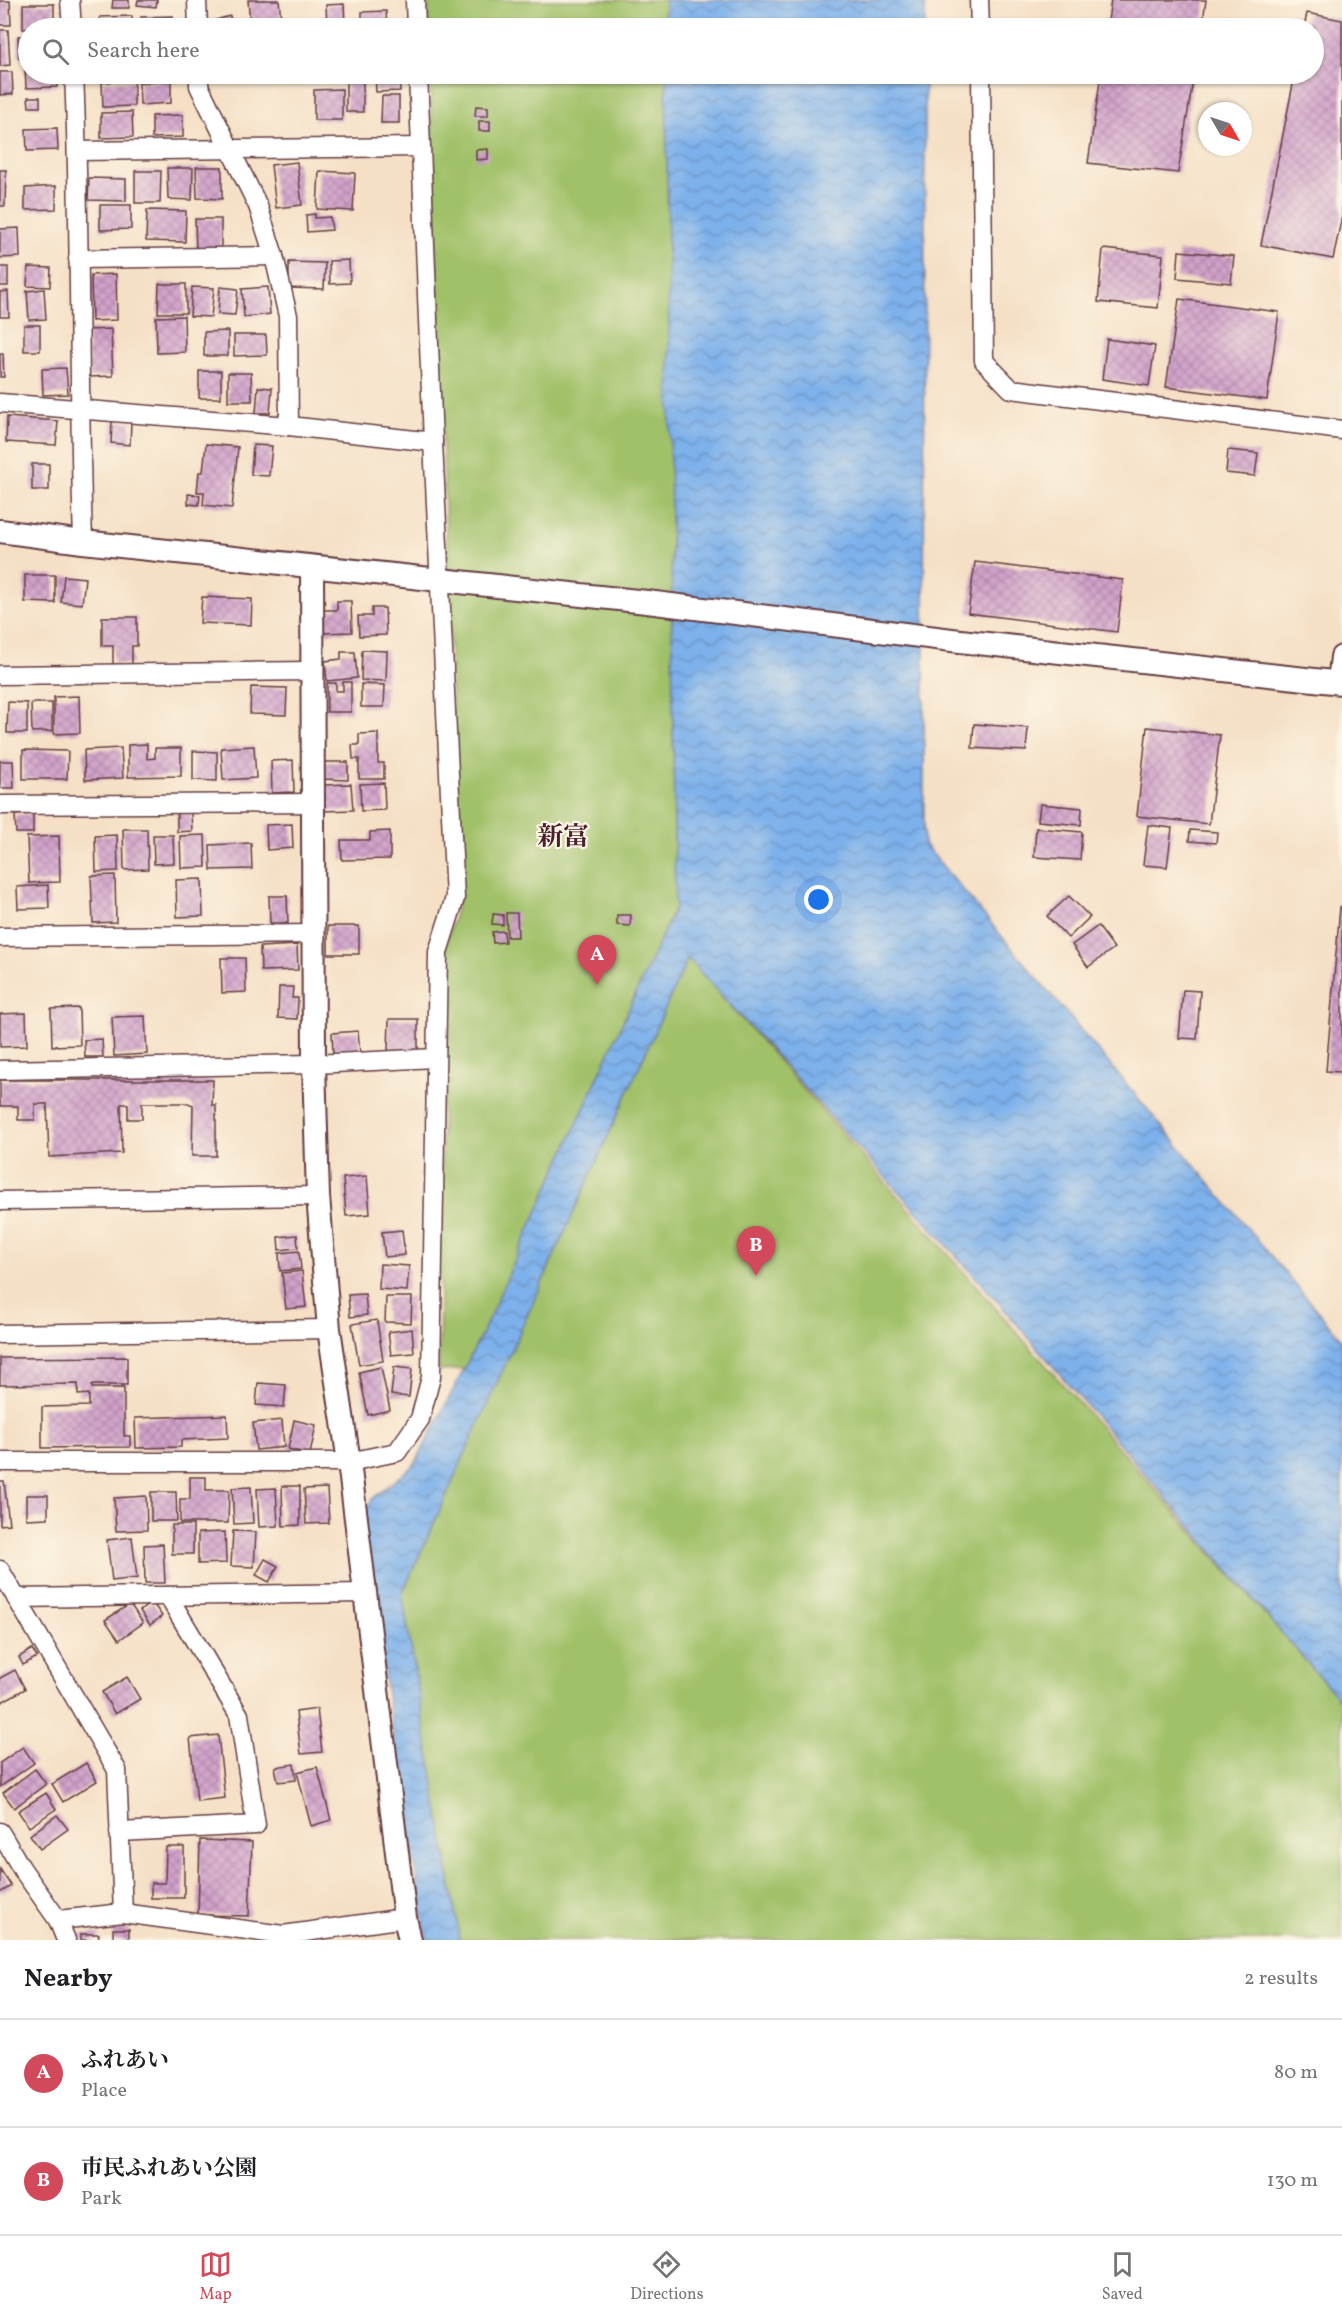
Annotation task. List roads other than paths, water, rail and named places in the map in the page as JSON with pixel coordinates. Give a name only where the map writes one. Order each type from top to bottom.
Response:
[{"type":"street","points":[[70,0],[71,18]]},
{"type":"street","points":[[197,0],[198,18]]},
{"type":"street","points":[[415,0],[416,18]]},
{"type":"street","points":[[979,0],[980,18]]},
{"type":"street","points":[[74,84],[83,542]]},
{"type":"street","points":[[199,84],[258,206],[274,256],[288,316],[290,426]]},
{"type":"street","points":[[0,1462],[350,1462],[397,1452],[420,1419],[431,1377],[438,951],[455,898],[418,84]]},
{"type":"street","points":[[981,84],[984,362],[1011,389],[1342,430]]},
{"type":"street","points":[[77,151],[421,147]]},
{"type":"street","points":[[78,259],[274,256]]},
{"type":"street","points":[[0,403],[290,426],[433,442]]},
{"type":"street","points":[[0,531],[83,542],[647,602],[960,641],[1340,683],[1342,657]]},
{"type":"street","points":[[312,567],[314,1064],[318,1196],[329,1329],[350,1462],[405,1918],[410,1940]]},
{"type":"street","points":[[0,675],[312,671]]},
{"type":"street","points":[[0,806],[313,803]]},
{"type":"street","points":[[0,937],[314,934]]},
{"type":"street","points":[[0,1070],[314,1064],[435,1058]]},
{"type":"street","points":[[0,1201],[318,1196]]},
{"type":"street","points":[[0,1334],[329,1329]]},
{"type":"street","points":[[0,1570],[117,1770],[123,1913]]},
{"type":"street","points":[[16,1598],[365,1593]]},
{"type":"street","points":[[119,1832],[256,1826],[239,1715],[168,1596]]},
{"type":"street","points":[[0,1832],[22,1869],[58,1920],[66,1940]]},
{"type":"street","points":[[58,1920],[123,1913],[284,1937],[405,1918]]},
{"type":"water","points":[[665,0],[925,0],[925,18],[665,18]]},
{"type":"water","points":[[666,84],[925,84],[924,844],[1342,1340],[1342,1703],[997,1301],[688,958],[402,1594],[460,1940],[427,1940],[388,1703],[363,1517],[371,1500],[415,1464],[481,1336],[675,907]]},
{"type":"place","name":"ふれあい","points":[[597,985]]},
{"type":"place","name":"市民ふれあい公園","points":[[756,1276]]},
{"type":"district","name":"新富","points":[[563,838]]}]
